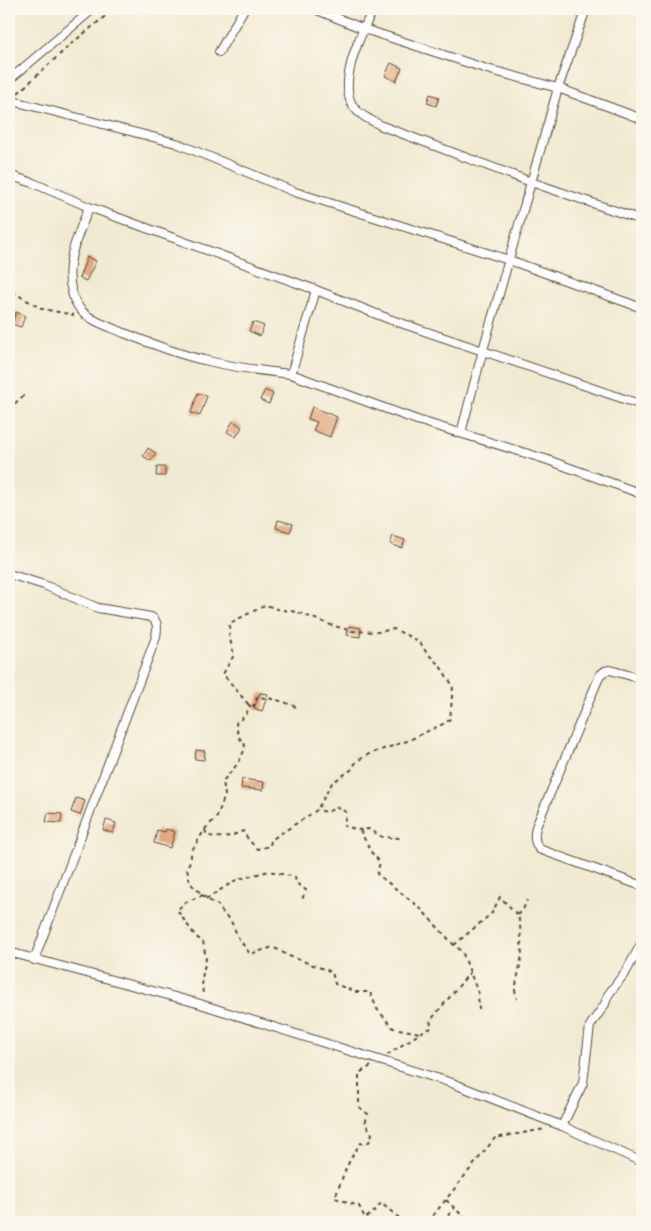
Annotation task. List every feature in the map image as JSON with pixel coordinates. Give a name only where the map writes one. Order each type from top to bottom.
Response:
[{"type":"street","points":[[9,80],[93,9]]},
{"type":"street","points":[[219,52],[244,9]]},
{"type":"street","points":[[315,9],[364,29],[488,69],[558,88],[642,119]]},
{"type":"street","points":[[372,9],[349,71],[348,90],[352,104],[362,115],[382,126],[531,182],[642,220]]},
{"type":"street","points":[[461,433],[482,350],[558,88],[586,9]]},
{"type":"street","points":[[9,100],[176,143],[295,192],[509,260],[642,308]]},
{"type":"street","points":[[9,175],[89,208],[316,290],[389,319],[642,405]]},
{"type":"street","points":[[89,208],[72,252],[69,275],[72,292],[80,310],[92,318],[164,348],[220,364],[291,374],[408,417],[545,459],[642,494]]},
{"type":"street","points":[[291,374],[316,290]]},
{"type":"street","points":[[9,574],[98,608],[151,617],[157,626],[156,637],[34,960]]},
{"type":"street","points":[[642,679],[610,670],[600,675],[536,827],[534,836],[535,843],[539,849],[642,886]]},
{"type":"street","points":[[562,1126],[583,1083],[590,1026],[605,1004],[608,995],[627,970],[642,942]]},
{"type":"street","points":[[9,952],[197,1003],[452,1083],[562,1126],[642,1162]]},
{"type":"path","points":[[9,100],[71,44],[114,9]]},
{"type":"path","points":[[9,285],[11,291],[42,309],[78,316]]},
{"type":"path","points":[[9,409],[24,396]]},
{"type":"path","points":[[205,829],[207,835],[214,838],[228,837],[243,831],[257,849],[270,846],[271,840],[317,810],[332,783],[350,770],[357,761],[369,754],[407,741],[446,723],[450,719],[453,686],[440,666],[426,652],[420,642],[394,629],[378,632],[352,630],[331,625],[297,612],[266,605],[230,623],[229,635],[234,655],[223,674],[248,704],[254,706],[257,697],[279,700],[296,707]]},
{"type":"path","points":[[248,704],[250,706],[245,716],[236,723],[238,736],[244,744],[244,753],[240,761],[223,781],[225,795],[217,817],[205,829],[191,852],[191,860],[187,868],[190,882],[206,899],[218,905],[225,916],[230,919],[250,954],[273,947],[289,956],[332,972],[335,984],[356,992],[370,992],[377,1010],[393,1028],[420,1033]]},
{"type":"path","points":[[317,810],[328,812],[336,807],[346,812],[344,826],[360,830],[369,829],[382,837],[401,838]]},
{"type":"path","points":[[360,830],[371,852],[380,862],[377,874],[419,907],[454,945],[462,951],[478,993],[480,1010]]},
{"type":"path","points":[[206,899],[236,880],[269,871],[295,877],[296,882],[306,890],[300,902]]},
{"type":"path","points":[[197,1003],[203,996],[202,978],[206,959],[203,941],[196,937],[177,910],[186,902],[203,895]]},
{"type":"path","points":[[454,945],[492,913],[500,897],[518,915],[522,955],[515,990],[517,999]]},
{"type":"path","points":[[518,915],[523,910],[527,900]]},
{"type":"path","points":[[404,1222],[381,1203],[372,1214],[365,1218],[359,1206],[335,1198],[348,1161],[361,1142],[369,1142],[372,1134],[365,1123],[368,1114],[359,1107],[359,1074],[420,1033],[432,1028],[430,1021],[471,971]]},
{"type":"path","points":[[428,1222],[495,1138],[562,1126]]},
{"type":"path","points":[[446,1200],[469,1222]]},
{"type":"path","points":[[443,1222],[454,1208]]},
{"type":"building","points":[[391,63],[402,68],[396,81],[385,76]]},
{"type":"building","points":[[430,94],[439,97],[436,106],[427,103]]},
{"type":"building","points":[[87,257],[96,261],[86,281],[79,278]]},
{"type":"building","points":[[16,312],[25,316],[21,327],[12,324]]},
{"type":"building","points":[[253,322],[264,326],[260,336],[249,331]]},
{"type":"building","points":[[265,390],[273,394],[269,404],[260,400]]},
{"type":"building","points":[[198,393],[207,396],[200,416],[191,413]]},
{"type":"building","points":[[312,407],[337,417],[330,437],[313,430],[317,422],[308,419]]},
{"type":"building","points":[[233,421],[242,427],[236,437],[227,432]]},
{"type":"building","points":[[148,448],[156,453],[151,461],[143,456]]},
{"type":"building","points":[[157,467],[165,467],[165,476],[156,476]]},
{"type":"building","points":[[278,520],[293,524],[290,532],[276,528]]},
{"type":"building","points":[[393,536],[405,540],[402,548],[390,544]]},
{"type":"building","points":[[349,626],[361,628],[360,637],[347,635]]},
{"type":"building","points":[[260,693],[268,694],[262,711],[254,708]]},
{"type":"building","points":[[196,750],[205,751],[204,760],[195,759]]},
{"type":"building","points":[[242,779],[264,782],[263,790],[241,788]]},
{"type":"building","points":[[76,798],[85,801],[80,815],[71,812]]},
{"type":"building","points":[[48,813],[62,814],[61,823],[46,822]]},
{"type":"building","points":[[106,820],[116,823],[113,833],[103,830]]},
{"type":"building","points":[[166,829],[175,832],[170,848],[154,843],[157,830],[165,832]]}]
